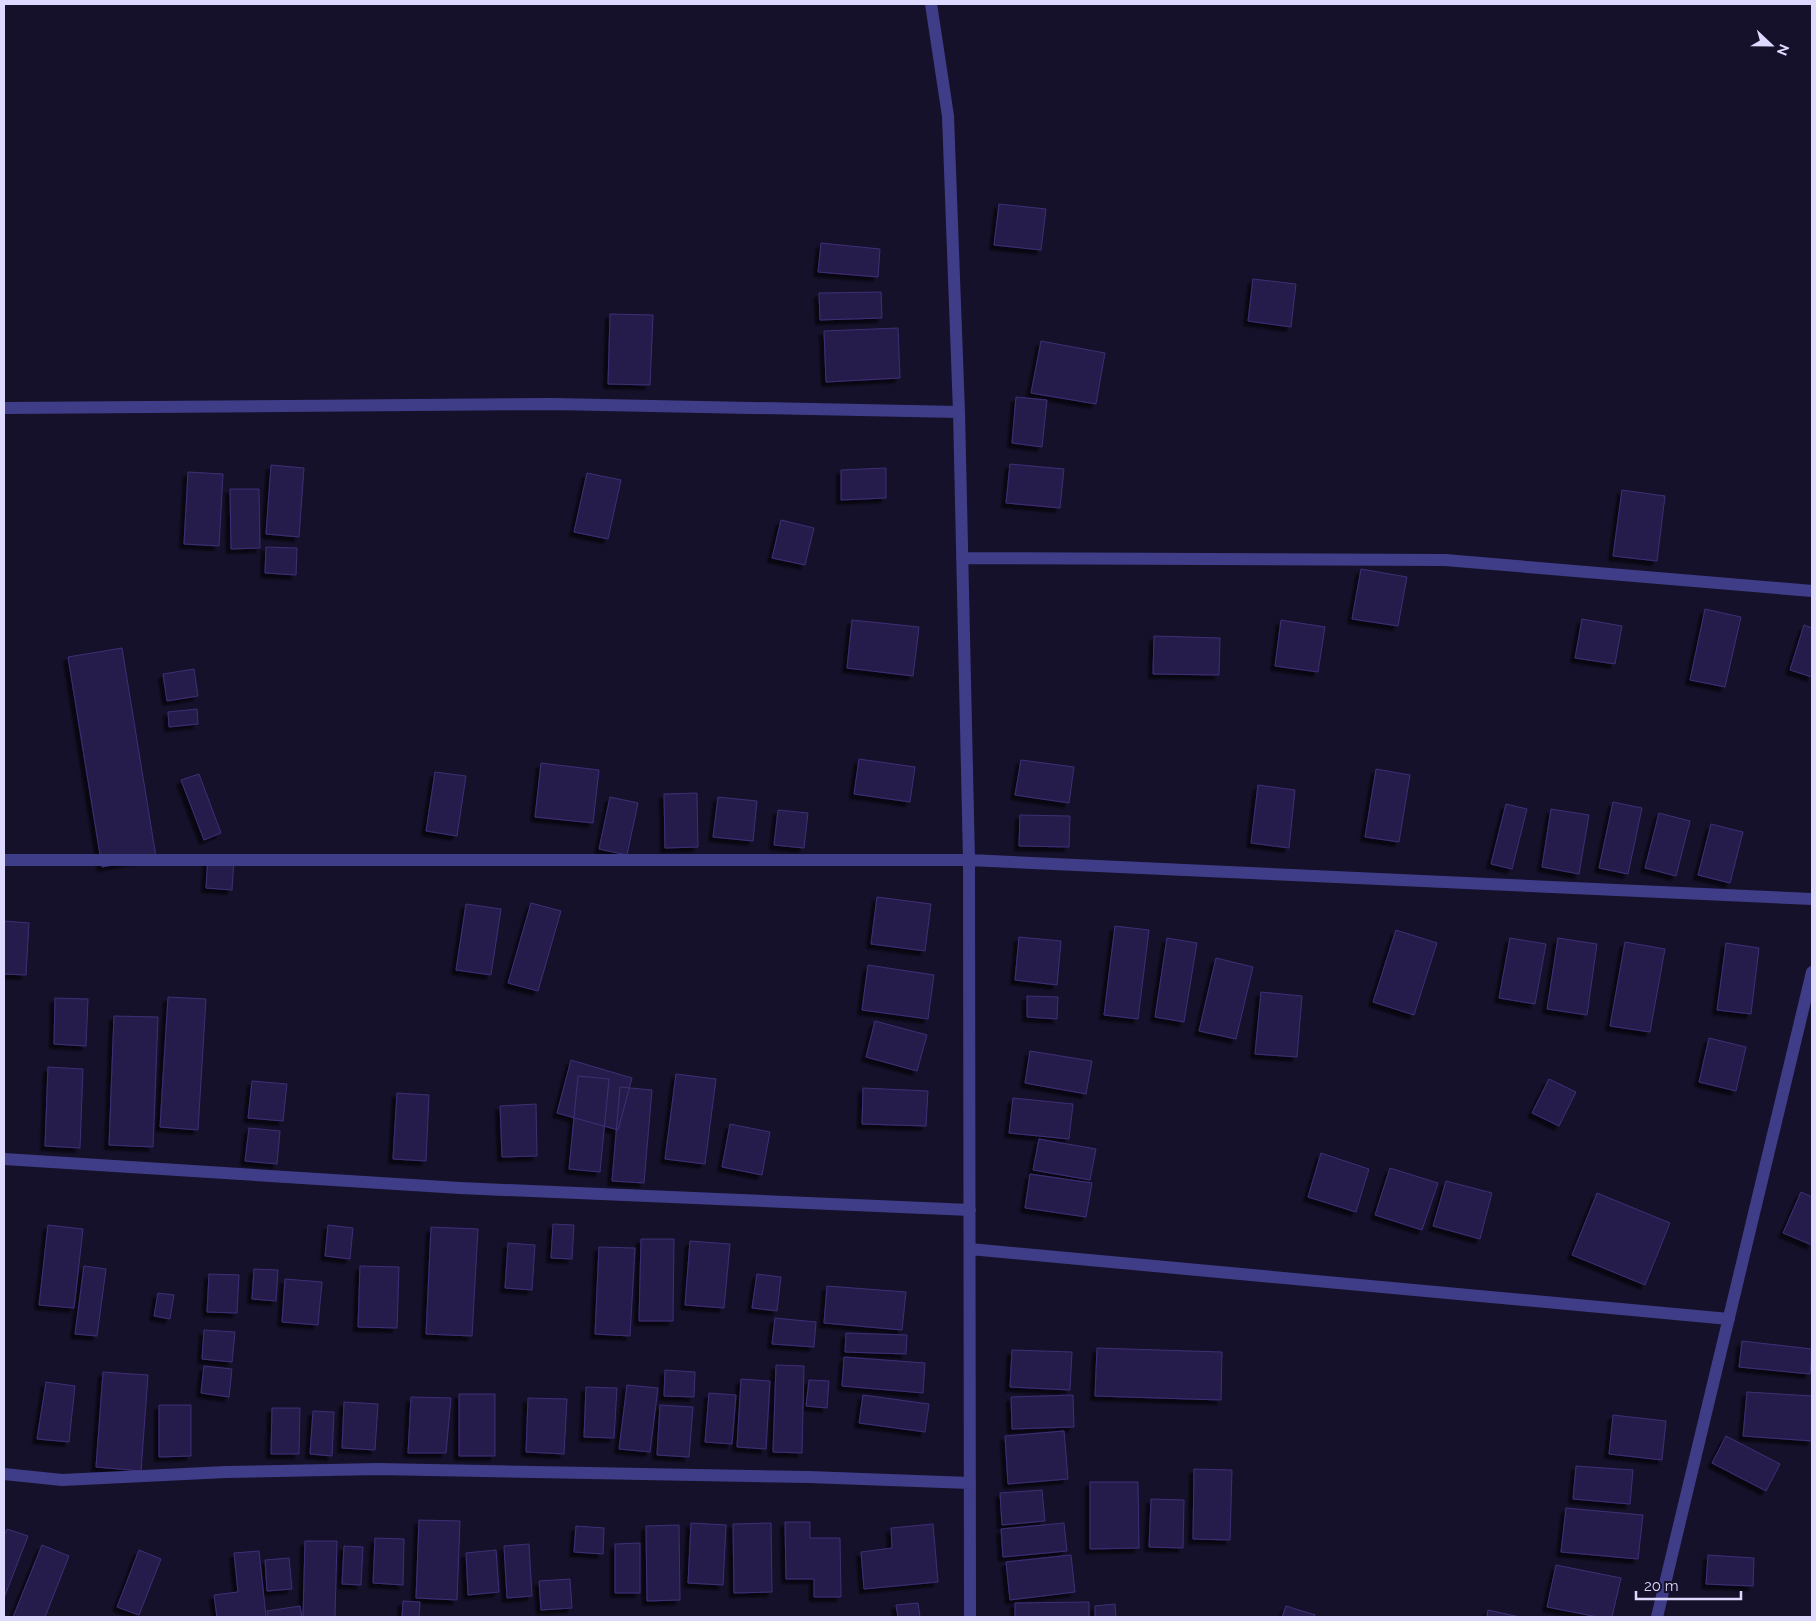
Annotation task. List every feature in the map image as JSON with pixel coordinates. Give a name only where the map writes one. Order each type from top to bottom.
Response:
[{"type":"street","points":[[931,4],[948,116],[959,412],[969,860],[970,1617]]},
{"type":"street","points":[[4,408],[553,404],[959,412]]},
{"type":"street","points":[[962,558],[1445,560],[1812,591]]},
{"type":"street","points":[[4,860],[969,860],[1812,899]]},
{"type":"street","points":[[1657,1617],[1812,972]]},
{"type":"street","points":[[4,1159],[460,1188],[970,1210]]},
{"type":"street","points":[[970,1250],[1729,1319]]},
{"type":"street","points":[[4,1474],[62,1480],[226,1472],[377,1469],[809,1477],[970,1483]]},
{"type":"building","points":[[999,204],[1046,209],[1041,250],[994,245]]},
{"type":"building","points":[[821,243],[880,249],[878,277],[818,272]]},
{"type":"building","points":[[1253,279],[1296,284],[1291,327],[1248,321]]},
{"type":"building","points":[[881,292],[882,318],[820,320],[819,293]]},
{"type":"building","points":[[610,314],[653,315],[650,385],[608,384]]},
{"type":"building","points":[[898,328],[900,378],[826,382],[824,331]]},
{"type":"building","points":[[1041,341],[1105,353],[1096,404],[1031,393]]},
{"type":"building","points":[[1016,397],[1047,400],[1042,447],[1012,443]]},
{"type":"building","points":[[1010,464],[1064,469],[1060,508],[1006,503]]},
{"type":"building","points":[[271,465],[304,468],[299,537],[266,534]]},
{"type":"building","points":[[886,468],[886,498],[841,500],[841,470]]},
{"type":"building","points":[[188,472],[223,474],[219,546],[184,544]]},
{"type":"building","points":[[587,473],[621,480],[608,539],[574,532]]},
{"type":"building","points":[[230,489],[259,489],[260,548],[231,549]]},
{"type":"building","points":[[1622,490],[1665,496],[1657,561],[1613,556]]},
{"type":"building","points":[[781,520],[814,528],[805,565],[772,558]]},
{"type":"building","points":[[266,547],[297,548],[296,575],[265,573]]},
{"type":"building","points":[[1361,569],[1407,577],[1398,626],[1352,619]]},
{"type":"building","points":[[1705,609],[1741,617],[1725,687],[1690,680]]},
{"type":"building","points":[[1582,619],[1622,626],[1615,664],[1575,658]]},
{"type":"building","points":[[852,620],[919,627],[913,676],[847,668]]},
{"type":"building","points":[[1281,620],[1325,627],[1318,672],[1275,666]]},
{"type":"building","points":[[1804,625],[1812,628],[1812,677],[1790,670]]},
{"type":"building","points":[[1154,636],[1220,638],[1219,675],[1153,674]]},
{"type":"building","points":[[122,648],[156,857],[102,867],[68,657]]},
{"type":"building","points":[[194,669],[198,696],[167,701],[163,674]]},
{"type":"building","points":[[197,709],[198,724],[169,727],[168,712]]},
{"type":"building","points":[[859,759],[915,767],[910,802],[854,794]]},
{"type":"building","points":[[1021,760],[1074,767],[1069,803],[1015,795]]},
{"type":"building","points":[[541,763],[599,770],[593,823],[535,817]]},
{"type":"building","points":[[1376,769],[1410,775],[1399,842],[1365,837]]},
{"type":"building","points":[[435,772],[466,776],[457,836],[426,831]]},
{"type":"building","points":[[199,774],[221,833],[204,840],[181,780]]},
{"type":"building","points":[[1258,785],[1295,790],[1289,848],[1251,843]]},
{"type":"building","points":[[697,793],[698,847],[665,848],[664,794]]},
{"type":"building","points":[[610,797],[638,803],[627,855],[599,849]]},
{"type":"building","points":[[718,797],[757,801],[753,841],[713,837]]},
{"type":"building","points":[[1613,802],[1642,808],[1628,874],[1599,868]]},
{"type":"building","points":[[1506,804],[1527,809],[1512,869],[1491,864]]},
{"type":"building","points":[[1551,809],[1589,815],[1579,874],[1542,867]]},
{"type":"building","points":[[778,810],[808,813],[804,848],[774,845]]},
{"type":"building","points":[[1659,813],[1690,821],[1676,876],[1645,868]]},
{"type":"building","points":[[1020,815],[1070,816],[1069,847],[1019,846]]},
{"type":"building","points":[[1711,824],[1743,832],[1730,883],[1698,875]]},
{"type":"building","points":[[208,857],[234,859],[232,890],[206,888]]},
{"type":"building","points":[[877,897],[931,904],[925,951],[871,944]]},
{"type":"building","points":[[531,903],[561,911],[538,991],[508,983]]},
{"type":"building","points":[[466,904],[501,909],[491,975],[456,970]]},
{"type":"building","points":[[4,921],[29,923],[26,975],[4,974]]},
{"type":"building","points":[[1115,926],[1149,930],[1138,1019],[1104,1015]]},
{"type":"building","points":[[1396,930],[1437,943],[1414,1015],[1373,1002]]},
{"type":"building","points":[[1019,937],[1061,941],[1057,985],[1015,980]]},
{"type":"building","points":[[1167,938],[1197,943],[1184,1022],[1155,1017]]},
{"type":"building","points":[[1510,938],[1546,944],[1535,1004],[1499,998]]},
{"type":"building","points":[[1558,938],[1597,944],[1587,1015],[1547,1009]]},
{"type":"building","points":[[1625,942],[1665,949],[1650,1032],[1610,1026]]},
{"type":"building","points":[[1726,943],[1759,948],[1751,1014],[1717,1010]]},
{"type":"building","points":[[1216,958],[1253,967],[1236,1039],[1199,1031]]},
{"type":"building","points":[[868,965],[934,975],[928,1019],[862,1010]]},
{"type":"building","points":[[1261,992],[1302,996],[1297,1057],[1255,1054]]},
{"type":"building","points":[[1027,996],[1058,997],[1057,1019],[1027,1017]]},
{"type":"building","points":[[168,997],[206,999],[198,1130],[160,1127]]},
{"type":"building","points":[[55,998],[88,999],[86,1046],[54,1044]]},
{"type":"building","points":[[114,1016],[158,1017],[153,1147],[109,1145]]},
{"type":"building","points":[[875,1021],[927,1035],[917,1071],[866,1057]]},
{"type":"building","points":[[1709,1038],[1746,1047],[1736,1091],[1699,1082]]},
{"type":"building","points":[[1030,1051],[1092,1061],[1086,1094],[1025,1083]]},
{"type":"building","points":[[571,1060],[632,1078],[618,1130],[557,1113]]},
{"type":"building","points":[[48,1067],[83,1069],[80,1148],[45,1146]]},
{"type":"building","points":[[676,1074],[716,1079],[705,1164],[665,1159]]},
{"type":"building","points":[[578,1076],[609,1079],[600,1172],[569,1169]]},
{"type":"building","points":[[1549,1079],[1576,1092],[1559,1126],[1532,1113]]},
{"type":"building","points":[[252,1081],[287,1084],[283,1121],[248,1118]]},
{"type":"building","points":[[620,1087],[652,1090],[644,1183],[612,1181]]},
{"type":"building","points":[[863,1088],[928,1091],[926,1126],[862,1124]]},
{"type":"building","points":[[397,1093],[429,1095],[426,1161],[393,1159]]},
{"type":"building","points":[[1013,1098],[1073,1104],[1069,1139],[1009,1133]]},
{"type":"building","points":[[536,1104],[537,1156],[502,1157],[500,1106]]},
{"type":"building","points":[[730,1124],[770,1132],[762,1175],[722,1167]]},
{"type":"building","points":[[249,1128],[280,1131],[277,1164],[245,1161]]},
{"type":"building","points":[[1039,1139],[1096,1149],[1090,1180],[1033,1170]]},
{"type":"building","points":[[1321,1153],[1369,1169],[1356,1212],[1308,1197]]},
{"type":"building","points":[[1390,1168],[1438,1183],[1422,1230],[1375,1215]]},
{"type":"building","points":[[1030,1174],[1092,1183],[1086,1217],[1025,1208]]},
{"type":"building","points":[[1446,1181],[1492,1193],[1480,1239],[1433,1226]]},
{"type":"building","points":[[1801,1192],[1812,1197],[1812,1245],[1783,1233]]},
{"type":"building","points":[[1597,1193],[1670,1223],[1645,1285],[1572,1255]]},
{"type":"building","points":[[553,1224],[574,1225],[572,1259],[551,1258]]},
{"type":"building","points":[[48,1225],[83,1229],[74,1308],[39,1305]]},
{"type":"building","points":[[328,1225],[353,1228],[350,1259],[325,1256]]},
{"type":"building","points":[[431,1227],[478,1229],[472,1336],[426,1334]]},
{"type":"building","points":[[641,1239],[674,1239],[673,1321],[639,1321]]},
{"type":"building","points":[[690,1241],[730,1244],[724,1308],[685,1305]]},
{"type":"building","points":[[508,1243],[535,1245],[532,1290],[505,1288]]},
{"type":"building","points":[[599,1247],[635,1248],[630,1336],[595,1334]]},
{"type":"building","points":[[84,1266],[106,1269],[97,1336],[75,1334]]},
{"type":"building","points":[[360,1266],[399,1267],[397,1328],[358,1327]]},
{"type":"building","points":[[254,1269],[278,1270],[276,1301],[252,1299]]},
{"type":"building","points":[[209,1274],[239,1275],[237,1313],[207,1312]]},
{"type":"building","points":[[757,1274],[781,1277],[777,1311],[752,1308]]},
{"type":"building","points":[[285,1279],[322,1282],[318,1325],[282,1322]]},
{"type":"building","points":[[827,1286],[906,1292],[902,1330],[824,1323]]},
{"type":"building","points":[[158,1293],[174,1295],[170,1319],[154,1316]]},
{"type":"building","points":[[775,1318],[816,1322],[814,1347],[772,1344]]},
{"type":"building","points":[[204,1330],[235,1332],[232,1362],[202,1359]]},
{"type":"building","points":[[846,1333],[907,1335],[906,1354],[845,1352]]},
{"type":"building","points":[[1742,1341],[1812,1349],[1810,1374],[1739,1367]]},
{"type":"building","points":[[1097,1348],[1222,1352],[1221,1400],[1095,1396]]},
{"type":"building","points":[[1012,1350],[1072,1352],[1070,1390],[1010,1387]]},
{"type":"building","points":[[844,1357],[925,1363],[923,1393],[842,1386]]},
{"type":"building","points":[[776,1365],[804,1366],[802,1453],[773,1452]]},
{"type":"building","points":[[204,1366],[232,1369],[229,1397],[201,1393]]},
{"type":"building","points":[[665,1370],[695,1372],[694,1397],[664,1396]]},
{"type":"building","points":[[103,1372],[148,1375],[141,1471],[96,1467]]},
{"type":"building","points":[[741,1379],[770,1381],[766,1449],[737,1447]]},
{"type":"building","points":[[809,1380],[829,1381],[827,1408],[806,1406]]},
{"type":"building","points":[[46,1382],[75,1386],[69,1442],[37,1439]]},
{"type":"building","points":[[627,1385],[658,1388],[650,1452],[619,1449]]},
{"type":"building","points":[[586,1387],[617,1388],[614,1438],[584,1437]]},
{"type":"building","points":[[1747,1392],[1812,1396],[1812,1441],[1743,1436]]},
{"type":"building","points":[[709,1393],[736,1395],[732,1444],[705,1442]]},
{"type":"building","points":[[459,1394],[495,1394],[495,1456],[459,1456]]},
{"type":"building","points":[[863,1395],[929,1404],[925,1432],[859,1423]]},
{"type":"building","points":[[1073,1395],[1074,1427],[1012,1429],[1011,1397]]},
{"type":"building","points":[[411,1397],[451,1398],[446,1453],[408,1453]]},
{"type":"building","points":[[528,1398],[567,1399],[564,1454],[526,1452]]},
{"type":"building","points":[[344,1402],[378,1404],[375,1450],[342,1448]]},
{"type":"building","points":[[159,1405],[191,1405],[191,1456],[159,1457]]},
{"type":"building","points":[[660,1405],[693,1407],[689,1457],[657,1455]]},
{"type":"building","points":[[272,1408],[300,1408],[299,1454],[271,1454]]},
{"type":"building","points":[[313,1411],[334,1412],[332,1456],[310,1454]]},
{"type":"building","points":[[1613,1415],[1666,1421],[1662,1460],[1609,1454]]},
{"type":"building","points":[[1064,1431],[1068,1479],[1008,1484],[1005,1436]]},
{"type":"building","points":[[1726,1436],[1780,1464],[1766,1491],[1712,1463]]},
{"type":"building","points":[[1576,1466],[1633,1470],[1630,1504],[1573,1499]]},
{"type":"building","points":[[1194,1469],[1232,1470],[1230,1540],[1193,1539]]},
{"type":"building","points":[[1090,1482],[1138,1482],[1139,1548],[1090,1549]]},
{"type":"building","points":[[1042,1490],[1045,1521],[1002,1525],[1000,1493]]},
{"type":"building","points":[[1151,1499],[1184,1500],[1183,1548],[1149,1547]]},
{"type":"building","points":[[1566,1508],[1643,1515],[1638,1559],[1561,1552]]},
{"type":"building","points":[[419,1520],[460,1521],[457,1600],[416,1598]]},
{"type":"building","points":[[785,1522],[810,1522],[810,1538],[840,1538],[841,1597],[814,1597],[814,1579],[786,1579]]},
{"type":"building","points":[[691,1523],[726,1525],[723,1585],[688,1583]]},
{"type":"building","points":[[771,1523],[772,1592],[734,1593],[733,1524]]},
{"type":"building","points":[[1064,1523],[1067,1551],[1003,1557],[1001,1529]]},
{"type":"building","points":[[933,1524],[938,1582],[864,1589],[861,1552],[892,1548],[891,1528]]},
{"type":"building","points":[[679,1525],[680,1600],[647,1601],[646,1526]]},
{"type":"building","points":[[576,1526],[604,1528],[603,1554],[574,1552]]},
{"type":"building","points":[[7,1529],[28,1536],[4,1598],[4,1536]]},
{"type":"building","points":[[375,1538],[404,1539],[403,1585],[373,1583]]},
{"type":"building","points":[[305,1541],[337,1541],[335,1617],[303,1617]]},
{"type":"building","points":[[640,1543],[640,1593],[615,1593],[615,1544]]},
{"type":"building","points":[[529,1544],[532,1596],[507,1598],[504,1546]]},
{"type":"building","points":[[42,1545],[69,1556],[45,1617],[13,1617]]},
{"type":"building","points":[[344,1546],[363,1547],[361,1585],[342,1584]]},
{"type":"building","points":[[139,1550],[161,1559],[139,1615],[117,1607]]},
{"type":"building","points":[[496,1550],[499,1592],[468,1595],[466,1553]]},
{"type":"building","points":[[259,1551],[266,1617],[217,1617],[214,1595],[238,1592],[234,1553]]},
{"type":"building","points":[[1071,1555],[1075,1592],[1010,1600],[1006,1562]]},
{"type":"building","points":[[1708,1555],[1754,1558],[1753,1586],[1706,1584]]},
{"type":"building","points":[[289,1558],[292,1589],[267,1591],[265,1560]]},
{"type":"building","points":[[1556,1565],[1621,1578],[1612,1617],[1598,1617],[1547,1607]]},
{"type":"building","points":[[570,1579],[572,1608],[541,1610],[539,1581]]},
{"type":"building","points":[[403,1601],[420,1602],[419,1617],[402,1617]]},
{"type":"building","points":[[1089,1602],[1089,1617],[1015,1617],[1015,1603]]},
{"type":"building","points":[[918,1603],[920,1617],[898,1617],[896,1605]]},
{"type":"building","points":[[1115,1604],[1116,1617],[1095,1617],[1095,1606]]},
{"type":"building","points":[[300,1606],[302,1617],[268,1617],[267,1611]]},
{"type":"building","points":[[1286,1606],[1315,1615],[1314,1617],[1282,1617]]},
{"type":"building","points":[[1488,1610],[1520,1617],[1487,1617]]}]
